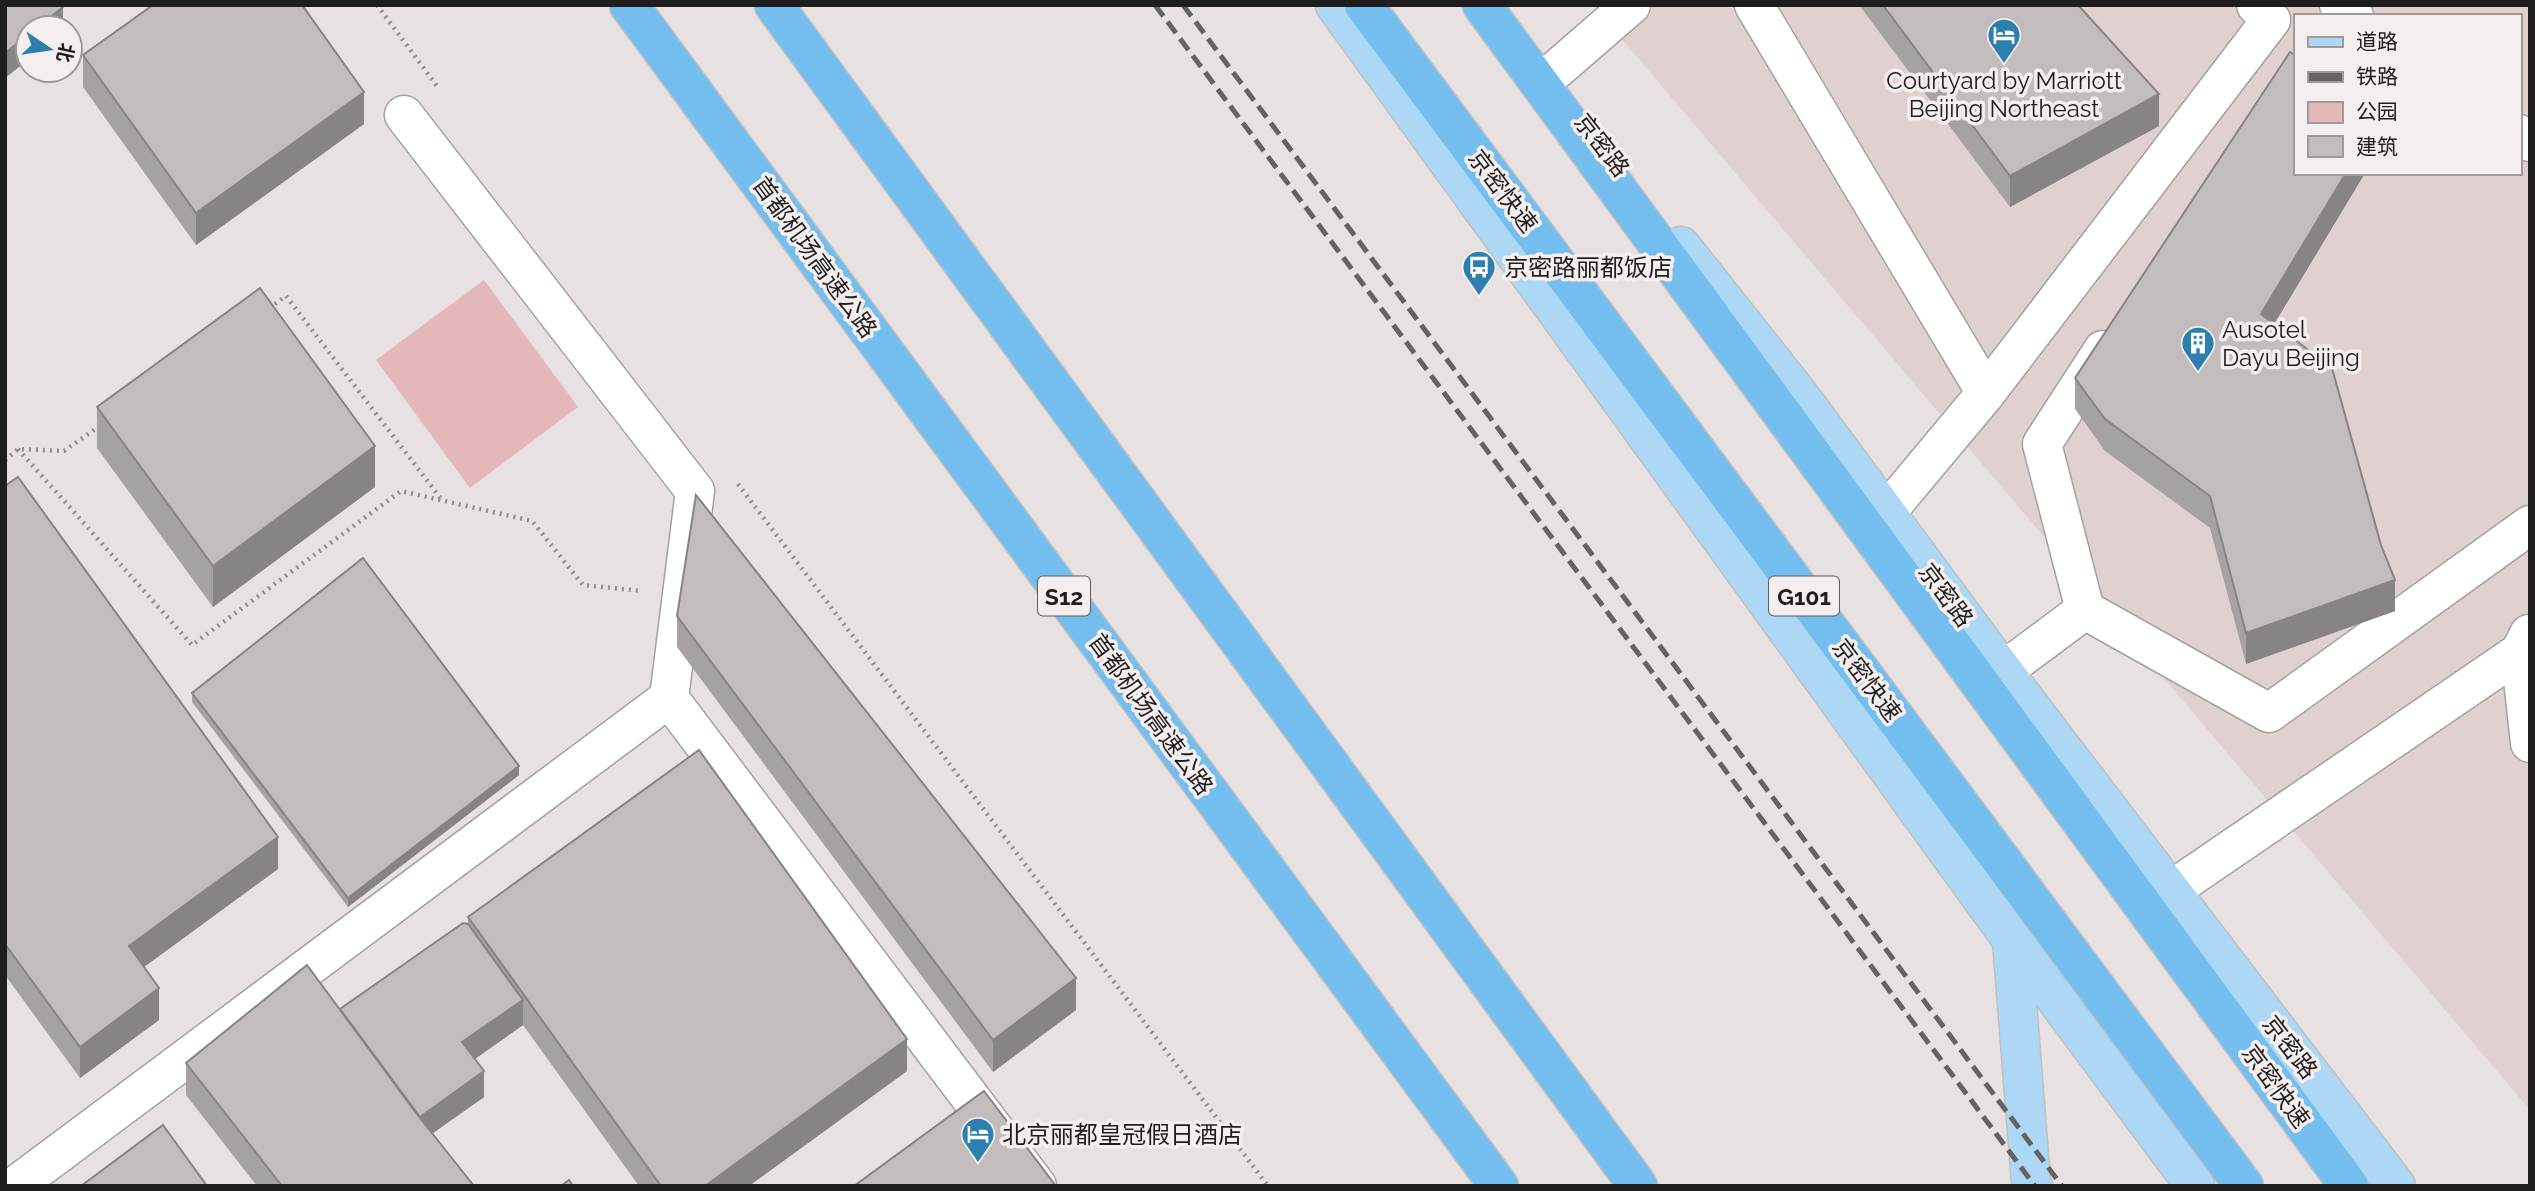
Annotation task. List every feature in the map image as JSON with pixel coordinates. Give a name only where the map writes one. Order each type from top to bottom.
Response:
[{"type":"highway","name":"首都机场高速公路","points":[[629,5],[1499,1186]]},
{"type":"highway","points":[[774,5],[1638,1186]]},
{"type":"highway","name":"京密快速","points":[[1364,5],[2244,1186]]},
{"type":"highway","name":"京密快速","points":[[1482,5],[2349,1186]]},
{"type":"main road","name":"G101","points":[[1335,5],[2012,940],[2195,1186]]},
{"type":"main road","name":"京密路","points":[[1496,5],[1802,399],[2003,671],[2396,1186]]},
{"type":"main road","points":[[2012,940],[2033,1186]]},
{"type":"street","points":[[1549,76],[1631,5]]},
{"type":"street","points":[[1754,5],[1986,393]]},
{"type":"street","points":[[1885,514],[1986,393],[2272,20],[2256,5]]},
{"type":"street","points":[[404,115],[695,491],[669,698],[1037,1186]]},
{"type":"street","points":[[2124,318],[2042,444],[2085,610],[2269,713],[2530,524]]},
{"type":"street","points":[[2003,671],[2085,610]]},
{"type":"street","points":[[2525,642],[2530,743]]},
{"type":"street","points":[[2170,891],[2525,642]]},
{"type":"street","points":[[15,1186],[669,698]]},
{"type":"path","points":[[377,5],[444,94]]},
{"type":"path","points":[[264,311],[286,296],[442,501]]},
{"type":"path","points":[[5,460],[18,449],[64,451],[109,420]]},
{"type":"path","points":[[18,449],[192,645],[401,491],[532,521],[583,585],[682,595]]},
{"type":"path","points":[[730,473],[1268,1186]]},
{"type":"shaded area","points":[[1593,5],[2530,5],[2530,1110]]},
{"type":"green space","points":[[484,280],[578,407],[470,488],[376,360]]},
{"type":"building","points":[[5,5],[62,5],[54,14],[14,14],[14,46],[5,53]]},
{"type":"building","points":[[153,5],[302,5],[364,92],[196,213],[84,54]]},
{"type":"building","name":"Courtyard by Marriott Beijing Northeast","points":[[1883,5],[2078,5],[2159,94],[2010,176]]},
{"type":"building","name":"Ausotel Dayu Beijing","points":[[2290,52],[2294,54],[2294,175],[2345,175],[2261,314],[2332,368],[2381,545],[2395,580],[2246,633],[2210,496],[2105,419],[2075,378]]},
{"type":"building","points":[[260,288],[375,446],[213,566],[97,407]]},
{"type":"building","points":[[18,477],[278,837],[129,946],[159,988],[80,1047],[5,944],[5,486]]},
{"type":"building","points":[[696,495],[1076,978],[993,1040],[677,616]]},
{"type":"building","points":[[363,558],[519,766],[348,898],[192,693]]},
{"type":"building","points":[[699,750],[907,1039],[705,1186],[661,1186],[468,917]]},
{"type":"building","points":[[463,923],[468,924],[523,1000],[462,1042],[484,1071],[420,1117],[340,1009]]},
{"type":"building","points":[[307,965],[416,1113],[474,1186],[282,1186],[186,1063]]},
{"type":"building","points":[[984,1091],[1056,1186],[854,1186]]},
{"type":"building","points":[[163,1125],[207,1186],[81,1186]]},
{"type":"building","points":[[569,1180],[573,1186],[561,1186]]},
{"type":"railway","points":[[1155,5],[2035,1186]]},
{"type":"railway","points":[[1183,5],[2062,1186]]},
{"type":"place","name":"Courtyard by Marriott Beijing Northeast","points":[[2004,65]]},
{"type":"place","name":"京密路丽都饭店","points":[[1479,297]]},
{"type":"place","name":"Ausotel Dayu Beijing","points":[[2198,373]]},
{"type":"place","name":"北京丽都皇冠假日酒店","points":[[978,1164]]}]
